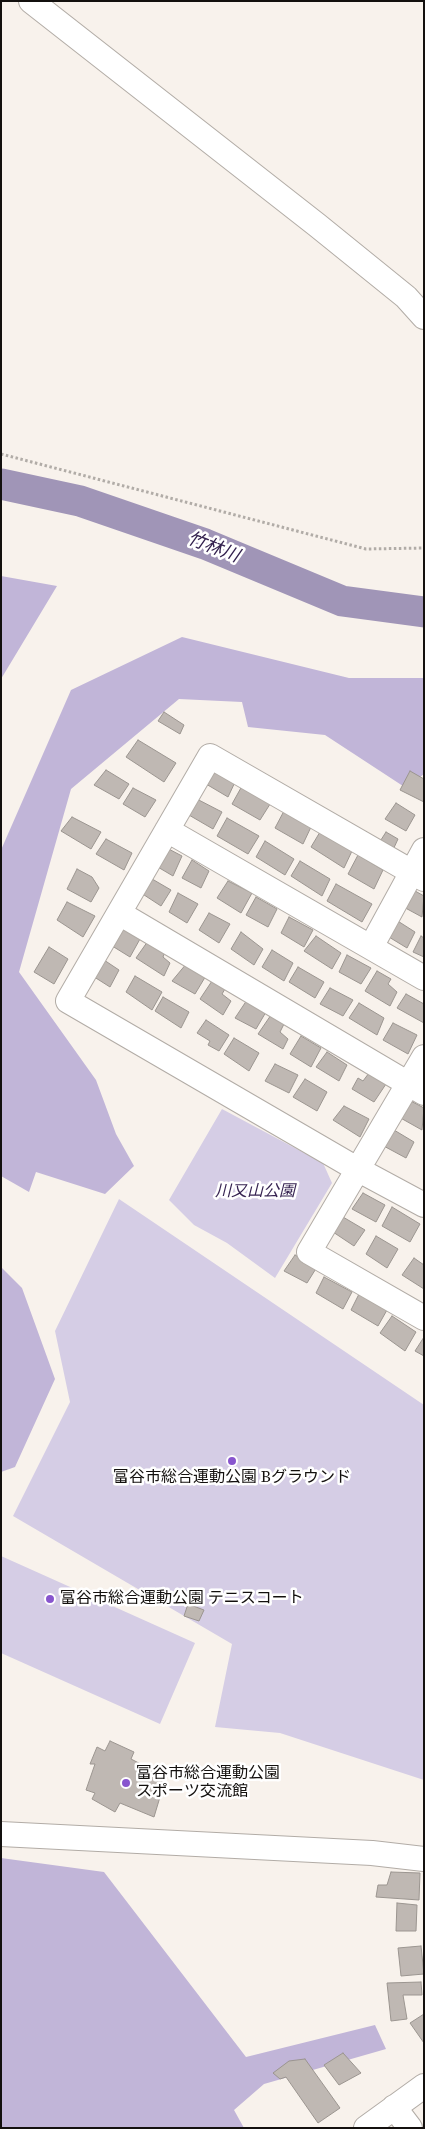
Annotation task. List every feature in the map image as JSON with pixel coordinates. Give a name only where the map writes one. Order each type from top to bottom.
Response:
[{"type":"street","points":[[31,1],[317,225],[406,297],[424,317]]},
{"type":"street","points":[[418,876],[210,756],[68,1001],[357,1169],[424,1205]]},
{"type":"street","points":[[167,830],[424,978]]},
{"type":"street","points":[[371,947],[418,876],[424,850]]},
{"type":"street","points":[[119,913],[416,1088]]},
{"type":"street","points":[[424,1057],[416,1088],[357,1169],[309,1252],[424,1318]]},
{"type":"street","points":[[1,1834],[362,1852],[424,1859]]},
{"type":"street","points":[[366,2128],[424,2086]]},
{"type":"street","points":[[394,2107],[410,2128]]},
{"type":"path","points":[[1,454],[366,549],[424,548]]},
{"type":"green space","name":"川又山公園","points":[[222,1109],[323,1163],[332,1183],[275,1278],[227,1243],[194,1225],[169,1200]]},
{"type":"green space","name":"富谷市総合運動公園 Bグラウンド","points":[[119,1199],[424,1405],[424,1780],[280,1733],[215,1727],[232,1644],[13,1516],[70,1402],[55,1331]]},
{"type":"green space","name":"富谷市総合運動公園 テニスコート","points":[[1,1556],[195,1643],[160,1724],[1,1653]]},
{"type":"shaded area","points":[[1,576],[57,586],[1,679]]},
{"type":"shaded area","points":[[182,637],[349,678],[424,678],[424,774],[406,788],[325,735],[248,727],[242,702],[179,699],[71,789],[19,972],[96,1080],[116,1134],[134,1166],[105,1194],[36,1172],[29,1192],[1,1176],[1,850],[71,690]]},
{"type":"shaded area","points":[[1,1267],[22,1288],[55,1379],[15,1467],[1,1472]]},
{"type":"shaded area","points":[[1,1858],[104,1872],[246,2057],[375,2025],[386,2049],[264,2084],[234,2110],[244,2128],[1,2128]]},
{"type":"building","points":[[164,712],[184,725],[180,734],[158,721]]},
{"type":"building","points":[[138,740],[176,763],[164,782],[126,757]]},
{"type":"building","points":[[211,763],[236,780],[228,797],[201,781]]},
{"type":"building","points":[[106,770],[129,784],[119,799],[94,785]]},
{"type":"building","points":[[410,771],[424,779],[424,802],[400,790]]},
{"type":"building","points":[[242,786],[272,801],[260,820],[232,804]]},
{"type":"building","points":[[133,788],[156,800],[145,817],[123,804]]},
{"type":"building","points":[[191,796],[222,812],[213,829],[182,811]]},
{"type":"building","points":[[396,803],[415,815],[406,831],[385,819]]},
{"type":"building","points":[[284,811],[311,827],[303,844],[275,828]]},
{"type":"building","points":[[72,817],[101,832],[91,849],[61,831]]},
{"type":"building","points":[[227,818],[259,836],[248,854],[217,836]]},
{"type":"building","points":[[320,832],[352,851],[344,868],[311,847]]},
{"type":"building","points":[[386,832],[398,839],[392,852],[379,843]]},
{"type":"building","points":[[106,839],[132,853],[124,870],[96,854]]},
{"type":"building","points":[[265,841],[294,859],[285,875],[256,857]]},
{"type":"building","points":[[163,846],[182,856],[173,876],[151,863]]},
{"type":"building","points":[[358,855],[383,870],[374,889],[348,874]]},
{"type":"building","points":[[192,860],[209,871],[201,888],[182,878]]},
{"type":"building","points":[[300,861],[330,879],[322,896],[291,876]]},
{"type":"building","points":[[77,869],[92,877],[99,888],[91,902],[67,889]]},
{"type":"building","points":[[147,876],[171,890],[161,906],[138,891]]},
{"type":"building","points":[[228,881],[252,893],[241,913],[217,898]]},
{"type":"building","points":[[336,884],[372,904],[362,922],[327,901]]},
{"type":"building","points":[[408,887],[424,896],[422,917],[398,904]]},
{"type":"building","points":[[178,893],[198,904],[187,923],[169,912]]},
{"type":"building","points":[[256,897],[277,909],[268,927],[246,915]]},
{"type":"building","points":[[67,902],[95,916],[83,937],[57,920]]},
{"type":"building","points":[[209,913],[230,924],[219,943],[199,930]]},
{"type":"building","points":[[289,917],[313,930],[304,947],[281,933]]},
{"type":"building","points":[[393,918],[415,932],[407,948],[384,934]]},
{"type":"building","points":[[120,927],[140,939],[130,957],[109,944]]},
{"type":"building","points":[[241,932],[263,949],[254,965],[231,949]]},
{"type":"building","points":[[316,936],[341,953],[332,969],[304,951]]},
{"type":"building","points":[[421,936],[424,938],[424,957],[413,952]]},
{"type":"building","points":[[148,941],[165,952],[163,957],[170,963],[164,976],[136,958]]},
{"type":"building","points":[[49,947],[68,959],[54,984],[34,972]]},
{"type":"building","points":[[272,950],[293,963],[284,981],[262,967]]},
{"type":"building","points":[[347,955],[371,968],[361,984],[339,972]]},
{"type":"building","points":[[98,956],[119,970],[110,987],[88,973]]},
{"type":"building","points":[[187,963],[207,974],[195,994],[172,981]]},
{"type":"building","points":[[298,967],[324,982],[315,998],[289,982]]},
{"type":"building","points":[[377,971],[391,979],[388,984],[397,992],[390,1006],[365,991]]},
{"type":"building","points":[[135,976],[162,992],[152,1010],[126,992]]},
{"type":"building","points":[[212,981],[225,989],[222,994],[231,1001],[223,1015],[200,999]]},
{"type":"building","points":[[330,988],[353,1000],[343,1016],[320,1004]]},
{"type":"building","points":[[406,994],[424,1004],[424,1023],[397,1008]]},
{"type":"building","points":[[163,997],[189,1012],[181,1028],[155,1011]]},
{"type":"building","points":[[247,1000],[266,1012],[256,1029],[235,1018]]},
{"type":"building","points":[[359,1003],[384,1018],[377,1035],[349,1018]]},
{"type":"building","points":[[271,1015],[284,1024],[280,1032],[288,1039],[283,1049],[258,1034]]},
{"type":"building","points":[[206,1020],[229,1035],[219,1051],[208,1045],[210,1041],[197,1033]]},
{"type":"building","points":[[393,1023],[417,1035],[408,1054],[383,1040]]},
{"type":"building","points":[[301,1036],[321,1048],[311,1067],[290,1054]]},
{"type":"building","points":[[234,1038],[259,1053],[249,1071],[224,1054]]},
{"type":"building","points":[[327,1052],[347,1065],[339,1081],[316,1067]]},
{"type":"building","points":[[275,1064],[298,1075],[289,1093],[265,1081]]},
{"type":"building","points":[[369,1073],[386,1084],[374,1102],[352,1089],[358,1078],[363,1081]]},
{"type":"building","points":[[305,1079],[327,1092],[317,1111],[293,1097]]},
{"type":"building","points":[[407,1099],[424,1108],[422,1130],[397,1116]]},
{"type":"building","points":[[344,1106],[369,1119],[360,1137],[333,1120]]},
{"type":"building","points":[[389,1127],[414,1142],[406,1158],[380,1144]]},
{"type":"building","points":[[363,1193],[385,1205],[376,1222],[352,1209]]},
{"type":"building","points":[[392,1207],[420,1224],[410,1242],[382,1226]]},
{"type":"building","points":[[343,1217],[365,1230],[354,1246],[333,1232]]},
{"type":"building","points":[[376,1236],[398,1249],[387,1268],[366,1254]]},
{"type":"building","points":[[295,1255],[317,1267],[307,1283],[284,1271]]},
{"type":"building","points":[[414,1258],[424,1265],[424,1289],[402,1275]]},
{"type":"building","points":[[324,1277],[352,1292],[343,1309],[316,1293]]},
{"type":"building","points":[[359,1294],[387,1310],[378,1326],[351,1310]]},
{"type":"building","points":[[392,1316],[416,1332],[405,1351],[380,1333]]},
{"type":"building","points":[[424,1337],[424,1356],[415,1351]]},
{"type":"building","points":[[188,1604],[204,1610],[199,1621],[184,1616]]},
{"type":"building","name":"富谷市総合運動公園 スポーツ交流館","points":[[110,1741],[134,1752],[131,1759],[166,1777],[154,1817],[120,1803],[115,1812],[92,1799],[95,1793],[86,1790],[95,1764],[90,1764],[97,1747],[105,1751]]},
{"type":"building","points":[[391,1872],[420,1873],[419,1900],[376,1897],[378,1885],[387,1885]]},
{"type":"building","points":[[397,1903],[417,1905],[416,1931],[396,1931]]},
{"type":"building","points":[[421,1946],[424,1974],[401,1976],[398,1948]]},
{"type":"building","points":[[421,1982],[422,1995],[403,1995],[407,2019],[391,2021],[387,1983]]},
{"type":"building","points":[[424,2014],[424,2043],[410,2023]]},
{"type":"building","points":[[343,2053],[361,2073],[339,2085],[324,2065]]},
{"type":"building","points":[[305,2059],[340,2108],[318,2123],[286,2077],[280,2079],[273,2073],[289,2061]]},
{"type":"waterway","name":"竹林川","points":[[1,484],[80,501],[205,544],[342,601],[424,612]]},
{"type":"place","name":"富谷市総合運動公園 Bグラウンド","points":[[232,1461]]},
{"type":"place","name":"富谷市総合運動公園 テニスコート","points":[[50,1599]]},
{"type":"place","name":"富谷市総合運動公園 スポーツ交流館","points":[[126,1783]]}]
